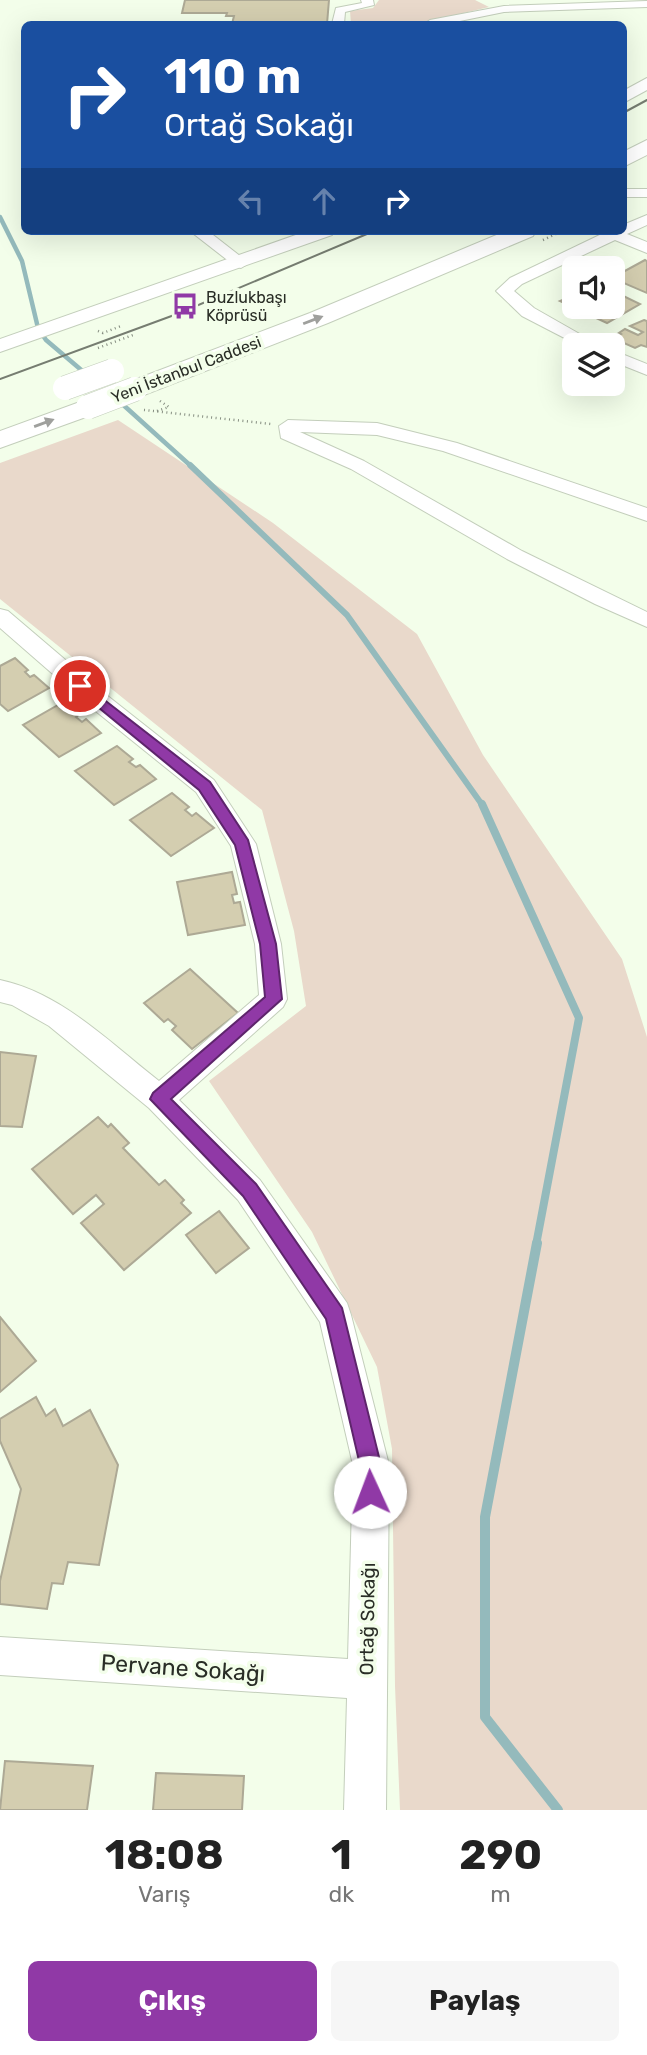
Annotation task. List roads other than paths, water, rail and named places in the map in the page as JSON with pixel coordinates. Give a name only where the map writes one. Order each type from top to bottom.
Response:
[{"type":"highway","points":[[627,158],[647,146]]},
{"type":"highway","points":[[627,183],[647,173]]},
{"type":"highway","points":[[309,297],[461,235]]},
{"type":"highway","name":"Yeni İstanbul Caddesi","points":[[0,440],[319,318],[516,235]]},
{"type":"highway","name":"Yeni İstanbul Caddesi","points":[[40,397],[65,388],[136,386]]},
{"type":"street","points":[[338,21],[340,10],[368,5],[367,0]]},
{"type":"street","points":[[464,21],[504,9],[647,4]]},
{"type":"street","points":[[512,21],[564,13],[611,13]]},
{"type":"street","points":[[627,96],[647,83]]},
{"type":"street","points":[[627,193],[647,193]]},
{"type":"street","points":[[627,229],[647,220]]},
{"type":"street","points":[[204,235],[241,262]]},
{"type":"street","points":[[0,346],[314,235]]},
{"type":"street","points":[[568,333],[528,312],[504,291],[516,281],[613,235]]},
{"type":"street","points":[[624,235],[647,248]]},
{"type":"street","points":[[625,361],[647,370]]},
{"type":"street","points":[[647,515],[450,447],[377,429],[288,426],[288,434],[307,440],[365,471],[568,584],[647,620]]},
{"type":"street","points":[[0,616],[101,703],[205,786],[243,844],[268,944],[273,999],[159,1099],[59,1018],[19,995],[0,991]]},
{"type":"street","name":"Ortağ Sokağı","points":[[159,1099],[250,1190],[335,1315],[371,1465],[365,1680],[368,1807]]},
{"type":"street","name":"Pervane Sokağı","points":[[0,1656],[365,1680]]},
{"type":"waterway","points":[[0,217],[22,261],[38,328],[46,340],[86,374]]},
{"type":"waterway","points":[[120,402],[192,467]]},
{"type":"waterway","points":[[190,465],[347,615],[483,806]]},
{"type":"waterway","points":[[483,806],[579,1018],[536,1245]]},
{"type":"waterway","points":[[537,1243],[485,1517],[485,1717],[558,1810]]},
{"type":"tram line","points":[[627,111],[647,100]]},
{"type":"tram line","points":[[0,379],[177,314],[365,235]]},
{"type":"place","name":"Buzlukbaşı Köprüsü","points":[[185,306]]}]
